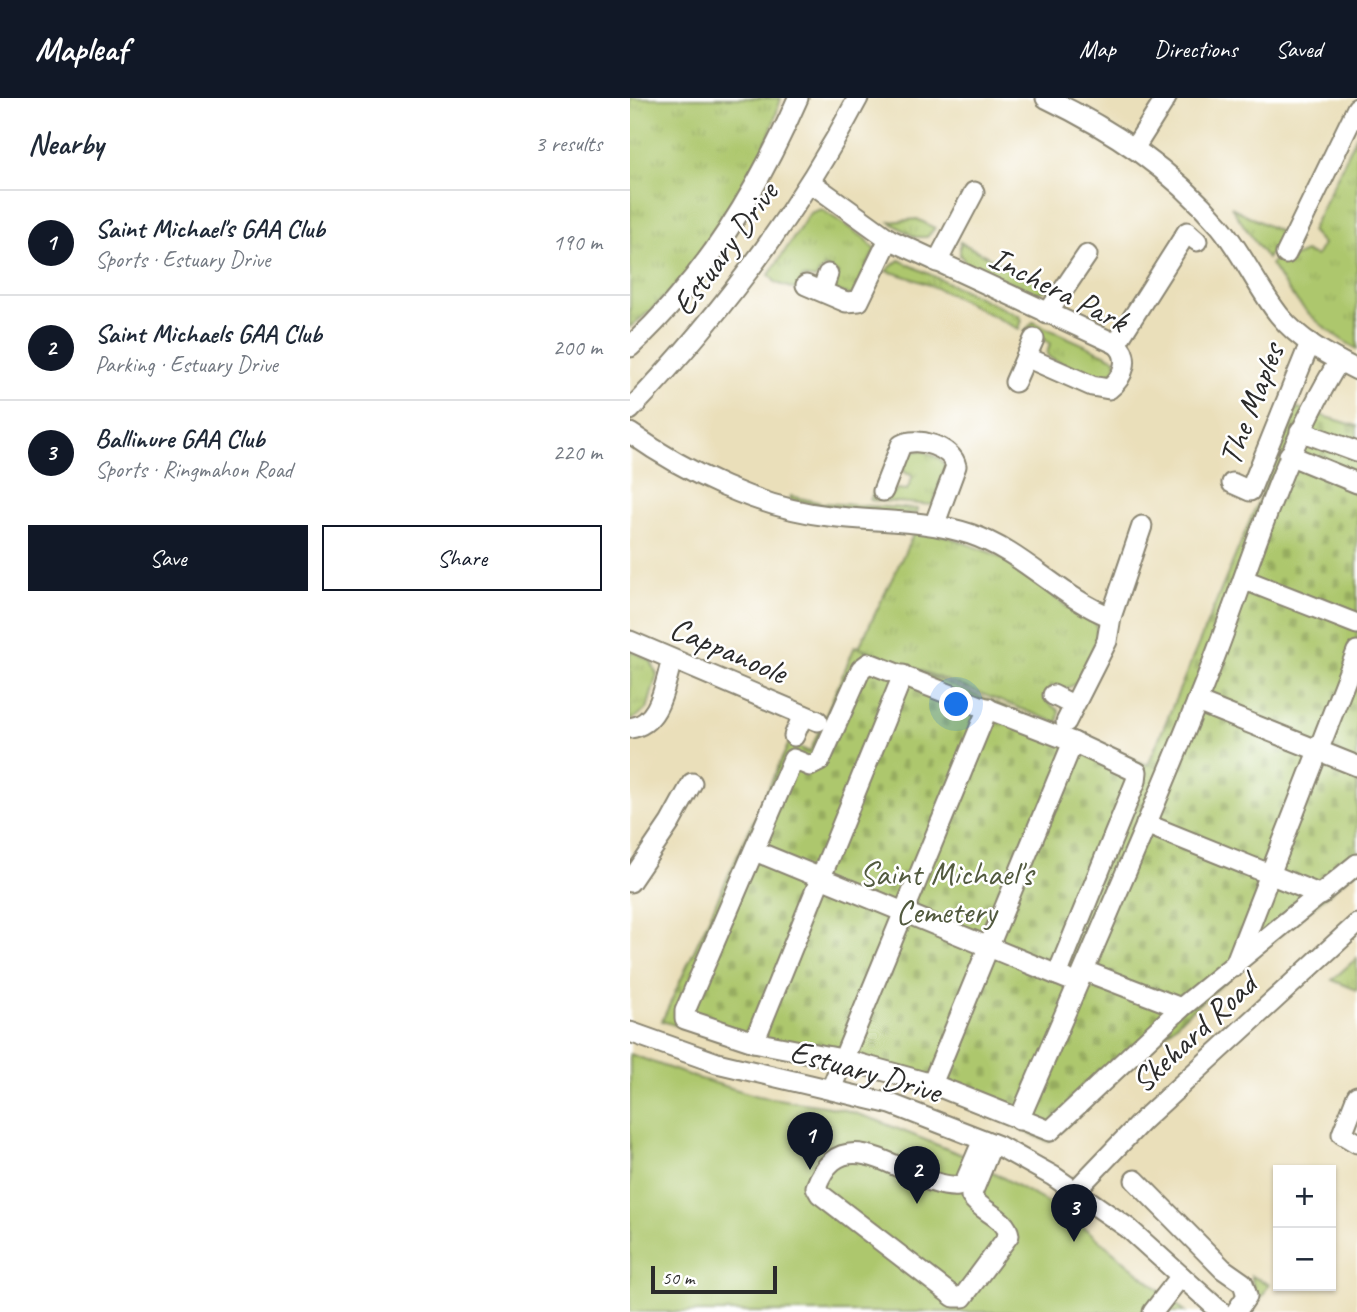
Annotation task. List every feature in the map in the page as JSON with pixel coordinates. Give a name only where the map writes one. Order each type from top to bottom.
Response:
[{"type":"street","points":[[773,152],[787,98]]},
{"type":"street","points":[[630,347],[716,252],[741,214],[798,98]]},
{"type":"street","points":[[810,181],[858,98]]},
{"type":"street","name":"The Maples","points":[[1046,98],[1098,123],[1170,174],[1205,209],[1236,248],[1277,313],[1310,343],[1241,487]]},
{"type":"street","points":[[1135,147],[1166,98]]},
{"type":"street","points":[[1286,254],[1357,108]]},
{"type":"street","name":"Inchera Park","points":[[810,181],[889,239],[1116,344],[1123,350],[1126,361],[1119,379],[1109,388],[1092,386],[1030,348],[1015,382]]},
{"type":"street","name":"Estuary Drive","points":[[630,410],[714,319],[765,251],[810,181]]},
{"type":"street","points":[[937,261],[974,192]]},
{"type":"street","points":[[1116,344],[1187,232],[1197,241]]},
{"type":"street","points":[[819,283],[846,302],[859,301],[889,239]]},
{"type":"street","points":[[1047,314],[1087,255]]},
{"type":"street","points":[[630,334],[653,322]]},
{"type":"street","points":[[1310,343],[1357,370]]},
{"type":"street","points":[[1019,1120],[1197,702],[1289,455],[1339,361]]},
{"type":"street","points":[[1300,431],[1357,452]]},
{"type":"street","points":[[630,433],[685,468],[786,507],[830,516],[935,523],[1006,550],[1073,600],[1111,617]]},
{"type":"street","points":[[892,483],[901,445],[907,442],[921,442],[946,452],[955,460],[956,466],[935,523]]},
{"type":"street","points":[[1289,455],[1357,483]]},
{"type":"street","points":[[1053,695],[1069,714],[1107,641],[1111,617],[1142,526]]},
{"type":"street","points":[[1245,579],[1357,624]]},
{"type":"street","name":"Cappanoole","points":[[630,641],[811,718],[794,736]]},
{"type":"street","points":[[1234,967],[1357,651]]},
{"type":"street","points":[[630,728],[645,723],[654,715],[672,660]]},
{"type":"street","points":[[1057,975],[1138,776],[1134,768],[869,663],[864,665],[820,761],[810,766],[793,759],[685,1011],[685,1019],[754,1042],[842,1059],[932,1084],[1043,1130],[1057,1126],[1181,1008],[1357,864]]},
{"type":"street","points":[[754,1042],[903,676]]},
{"type":"street","points":[[1197,702],[1357,766]]},
{"type":"street","points":[[831,1089],[988,708]]},
{"type":"street","points":[[932,1084],[1073,742]]},
{"type":"street","points":[[630,882],[692,783]]},
{"type":"street","points":[[1146,824],[1321,895]]},
{"type":"street","points":[[755,850],[1057,975],[1081,977],[1181,1008]]},
{"type":"street","name":"Skehard Road","points":[[1076,1191],[1143,1120],[1357,924]]},
{"type":"street","name":"Estuary Drive","points":[[630,1032],[717,1063],[891,1104],[988,1142],[1076,1191],[1128,1228],[1221,1312]]},
{"type":"street","points":[[1357,1096],[1342,1134],[1357,1143]]},
{"type":"street","points":[[988,1142],[971,1196],[976,1205],[1006,1225],[1009,1235],[963,1297],[954,1297],[820,1194],[816,1187],[841,1155],[876,1156],[935,1182],[958,1186],[965,1182],[988,1142]]},
{"type":"street","points":[[1135,1180],[1223,1269],[1243,1283],[1247,1296],[1236,1312]]},
{"type":"street","points":[[1153,1312],[1181,1276]]},
{"type":"green space","points":[[630,98],[781,98],[758,162],[723,225],[680,281],[630,327]]},
{"type":"green space","points":[[1357,135],[1357,349],[1330,332],[1308,313],[1271,264],[1279,252],[1294,257],[1305,252],[1316,256],[1323,244],[1311,231]]},
{"type":"green space","points":[[1231,207],[1282,233],[1267,259]]},
{"type":"green space","points":[[821,209],[866,239],[875,250],[852,296],[835,290],[838,273],[824,267],[815,279],[803,277],[797,290],[776,283],[769,275],[810,213]]},
{"type":"green space","points":[[917,219],[935,228],[927,237],[915,237],[890,222]]},
{"type":"green space","points":[[960,242],[1051,290],[1034,293],[967,264],[960,255]]},
{"type":"green space","points":[[899,260],[1019,316],[1022,320],[1019,329],[938,289],[886,271]]},
{"type":"green space","points":[[1033,322],[1116,359],[1115,369],[1107,378],[1100,379],[1050,358],[1047,354],[1050,343],[1025,331]]},
{"type":"green space","name":"Saint Michael's Cemetery","points":[[1297,408],[1357,426],[1357,870],[1187,1014],[1049,1142],[937,1091],[721,1040],[662,1021],[789,743],[810,752],[855,646],[1148,765]]},
{"type":"green space","points":[[922,450],[939,458],[945,466],[933,505],[870,500],[873,493],[887,498],[896,489],[907,490],[913,476],[904,472],[902,465],[907,453]]},
{"type":"green space","points":[[791,496],[822,503],[917,509],[917,514],[855,511],[790,500]]},
{"type":"green space","points":[[915,531],[946,536],[994,554],[1028,574],[1067,607],[1095,622],[1099,637],[1076,684],[1062,690],[1051,685],[1045,700],[1059,711],[1058,723],[859,647]]},
{"type":"green space","points":[[630,650],[651,661],[657,675],[647,709],[630,721]]},
{"type":"green space","points":[[1357,958],[1357,990],[1332,980]]},
{"type":"green space","points":[[630,1054],[758,1096],[842,1109],[962,1155],[1068,1214],[1186,1312],[630,1312]]},
{"type":"green space","points":[[1251,1276],[1269,1284],[1254,1311],[1248,1306],[1255,1293]]},
{"type":"place","name":"Saint Michael's GAA Club","points":[[810,1170]]},
{"type":"place","name":"Saint Michaels GAA Club","points":[[917,1204]]},
{"type":"place","name":"Ballinure GAA Club","points":[[1074,1242]]}]
